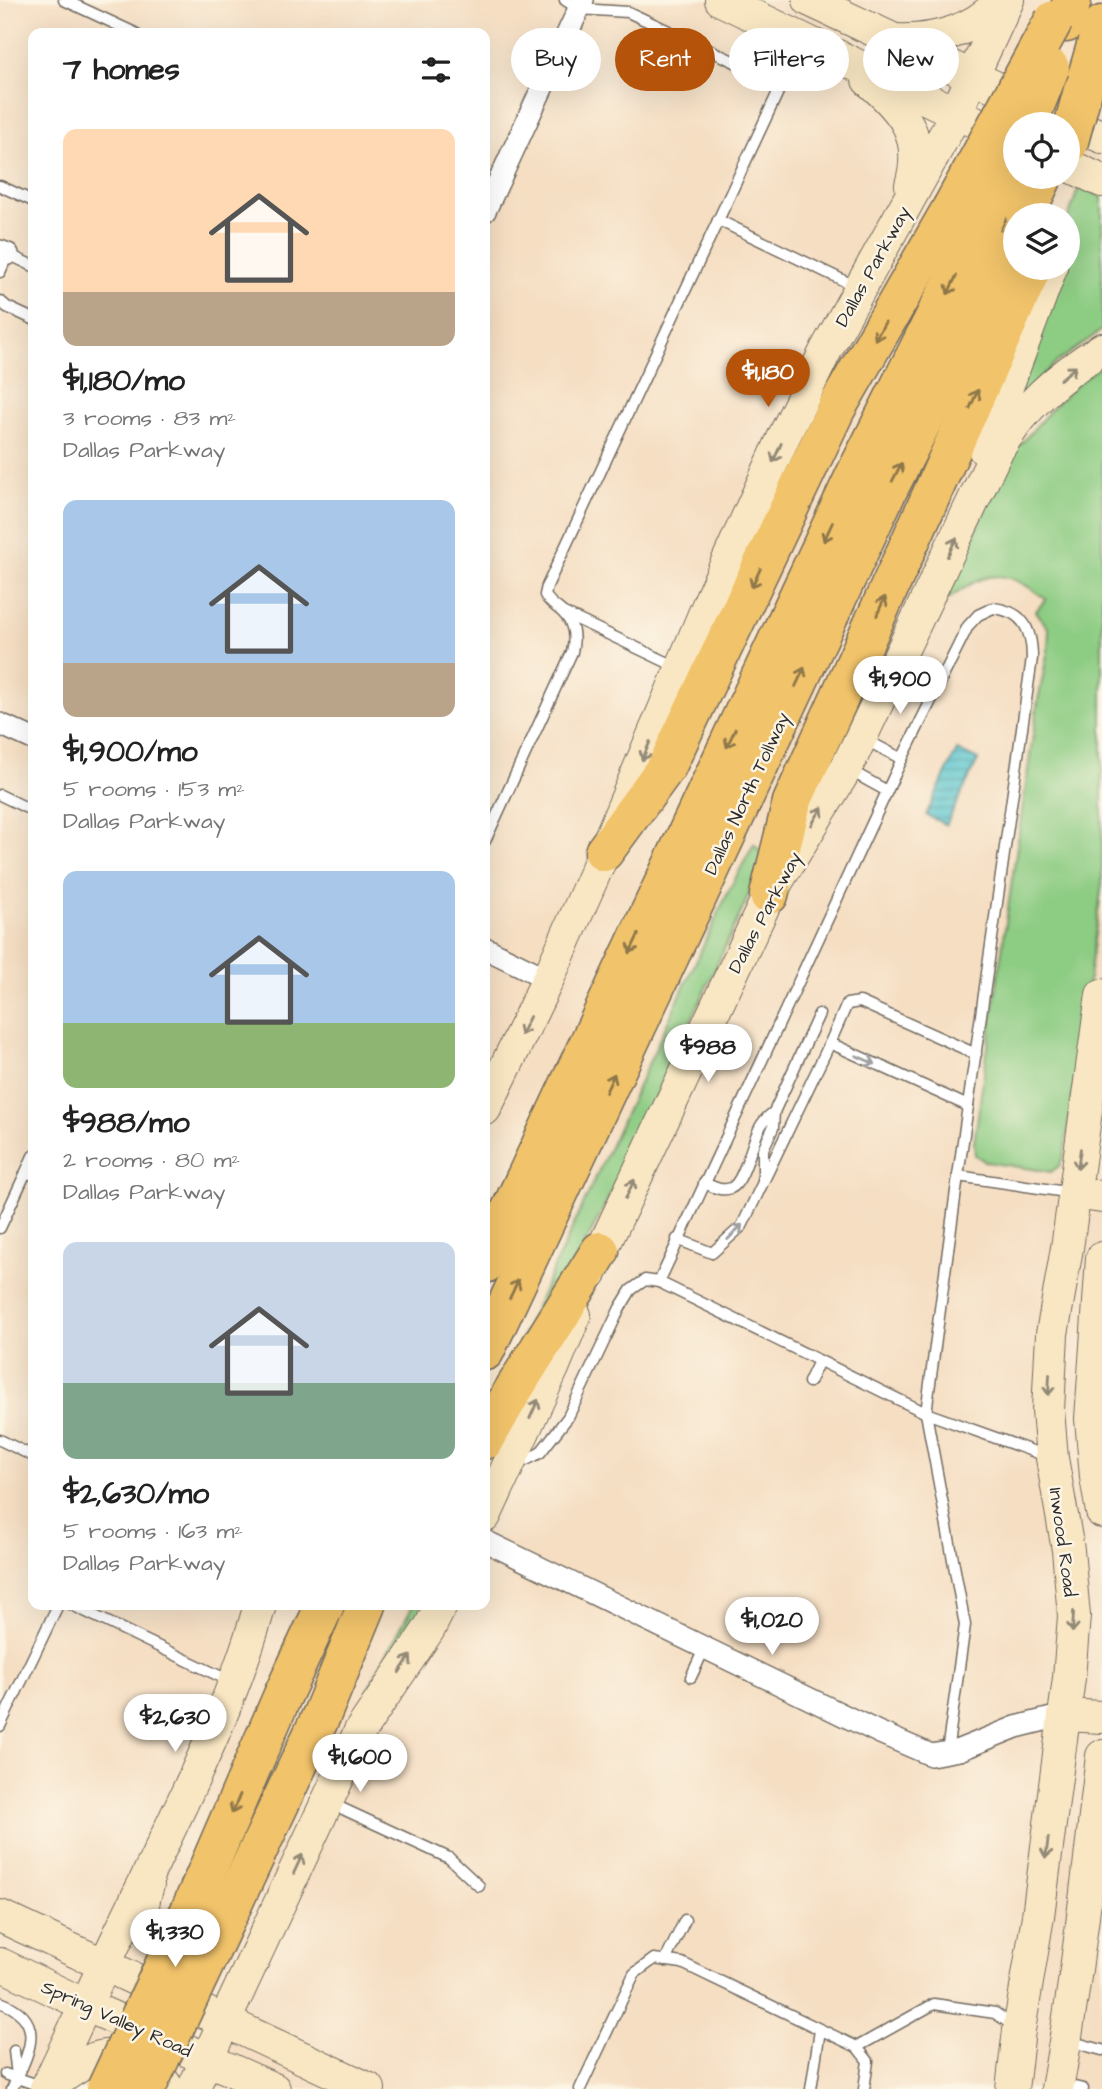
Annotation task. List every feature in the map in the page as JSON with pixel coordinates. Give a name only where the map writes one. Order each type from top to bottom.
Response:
[{"type":"highway","points":[[1076,18],[1083,90],[1077,112]]},
{"type":"highway","points":[[1033,112],[1076,18]]},
{"type":"highway","points":[[604,852],[667,766],[836,409],[991,228],[1076,18]]},
{"type":"highway","points":[[1073,112],[1083,90]]},
{"type":"highway","name":"Dallas North Tollway","points":[[490,1340],[887,492],[991,228],[1003,189]]},
{"type":"highway","name":"Dallas North Tollway","points":[[490,1253],[855,475],[991,228]]},
{"type":"highway","points":[[769,895],[792,802],[1027,280]]},
{"type":"highway","points":[[496,1454],[512,1392],[600,1251]]},
{"type":"highway","points":[[282,1696],[293,1637],[304,1610]]},
{"type":"highway","points":[[146,2089],[282,1696],[323,1610]]},
{"type":"highway","points":[[322,1714],[365,1610]]},
{"type":"highway","points":[[106,2089],[322,1714],[389,1610]]},
{"type":"main road","points":[[721,0],[781,28]]},
{"type":"main road","points":[[809,0],[868,28]]},
{"type":"main road","points":[[959,29],[970,26],[1000,0]]},
{"type":"main road","name":"Dallas Parkway","points":[[490,1099],[548,979],[785,434],[825,350],[956,113],[1009,0]]},
{"type":"main road","points":[[849,60],[1003,135]]},
{"type":"main road","points":[[849,62],[884,93],[911,130],[917,150],[905,207]]},
{"type":"main road","points":[[959,71],[1102,137]]},
{"type":"main road","points":[[905,207],[950,172],[976,167],[1005,179],[1042,203]]},
{"type":"main road","points":[[1080,171],[1102,181]]},
{"type":"main road","points":[[972,505],[990,429],[1046,280]]},
{"type":"main road","name":"Dallas Parkway","points":[[600,1251],[769,895],[846,769],[996,453],[1010,428],[1035,400],[1082,361],[1102,349]]},
{"type":"main road","name":"Inwood Road","points":[[1012,2089],[1038,1916],[1074,1616],[1068,1550],[1052,1458],[1048,1410],[1052,1334],[1067,1248],[1088,1195],[1102,995]]},
{"type":"main road","points":[[1102,1258],[1091,1419],[1102,1512]]},
{"type":"main road","points":[[490,1488],[496,1454]]},
{"type":"main road","points":[[46,2089],[227,1703],[250,1642],[259,1610]]},
{"type":"main road","points":[[193,2089],[360,1731],[429,1629],[438,1610]]},
{"type":"main road","points":[[1064,1715],[1102,1717]]},
{"type":"main road","points":[[1066,2087],[1066,2040],[1096,1869],[1102,1756]]},
{"type":"main road","points":[[156,1857],[143,1906],[145,1920],[159,1941],[195,1963],[209,1966],[232,1961],[276,1912]]},
{"type":"main road","points":[[0,1916],[369,2089]]},
{"type":"main road","name":"Spring Valley Road","points":[[0,1966],[274,2089]]},
{"type":"main road","points":[[1019,2030],[1066,2040]]},
{"type":"main road","points":[[46,2089],[92,2060],[112,2056],[142,2062],[161,2076],[168,2089]]},
{"type":"street","points":[[490,195],[575,3]]},
{"type":"street","points":[[0,724],[28,737]]},
{"type":"street","points":[[490,950],[548,979]]},
{"type":"street","points":[[490,1543],[878,1732],[931,1755],[959,1750],[1016,1727],[1064,1715]]},
{"type":"lane","points":[[64,0],[124,28]]},
{"type":"lane","points":[[575,3],[628,12],[729,59]]},
{"type":"lane","points":[[681,668],[564,613],[550,604],[545,595],[779,91]]},
{"type":"lane","points":[[0,186],[28,199]]},
{"type":"lane","points":[[718,220],[860,288]]},
{"type":"lane","points":[[3,259],[28,266]]},
{"type":"lane","points":[[1,302],[28,317]]},
{"type":"lane","points":[[659,1282],[902,759],[968,626],[978,615],[993,608],[1009,610],[1018,615],[1030,634],[1032,658],[926,1413],[965,1625],[947,1752]]},
{"type":"lane","points":[[490,830],[572,652],[575,639],[572,626],[564,613]]},
{"type":"lane","points":[[861,738],[902,759]]},
{"type":"lane","points":[[846,769],[887,791]]},
{"type":"lane","points":[[0,795],[28,809]]},
{"type":"lane","points":[[677,1240],[712,1253],[742,1226],[847,1004],[860,1002],[976,1054]]},
{"type":"lane","points":[[763,1184],[762,1149],[773,1128],[774,1112],[819,1014]]},
{"type":"lane","points":[[830,1043],[968,1106]]},
{"type":"lane","points":[[704,1183],[720,1190],[732,1188],[740,1180],[762,1122],[774,1112]]},
{"type":"lane","points":[[0,1228],[28,1175]]},
{"type":"lane","points":[[958,1176],[1088,1195]]},
{"type":"lane","points":[[496,1454],[540,1453],[568,1417],[620,1308],[631,1290],[645,1280],[659,1282],[926,1413],[1052,1458]]},
{"type":"lane","points":[[809,1382],[820,1360]]},
{"type":"lane","points":[[0,1440],[28,1454]]},
{"type":"lane","points":[[0,1726],[56,1610]]},
{"type":"lane","points":[[82,1610],[234,1683]]},
{"type":"lane","points":[[691,1677],[705,1647]]},
{"type":"lane","points":[[327,1802],[449,1858],[479,1886]]},
{"type":"lane","points":[[666,1961],[685,1920]]},
{"type":"lane","points":[[580,2089],[634,1974],[654,1959],[682,1963],[857,2047],[868,2061],[864,2089]]},
{"type":"lane","points":[[0,2002],[22,2014],[30,2024],[29,2053],[15,2084]]},
{"type":"lane","points":[[857,2047],[934,2004],[995,2012],[1019,2030]]},
{"type":"lane","points":[[811,2089],[821,2030]]},
{"type":"lane","points":[[1066,2040],[1102,2050]]},
{"type":"lane","points":[[14,2051],[15,2084]]},
{"type":"lane","points":[[5,2074],[15,2084]]},
{"type":"lane","points":[[4,2089],[15,2084],[46,2089]]},
{"type":"green space","points":[[1080,186],[1102,197],[1102,330],[1053,365],[1005,416],[1056,280],[1080,280],[1080,203],[1073,203]]},
{"type":"green space","points":[[1102,365],[1102,885],[1064,1156],[1059,1166],[1051,1172],[986,1162],[975,1155],[974,1143],[1038,701],[1048,650],[1049,630],[1036,611],[1046,599],[1016,580],[999,576],[976,581],[943,602],[1010,456],[1054,406]]},
{"type":"green space","points":[[754,844],[759,850],[766,849],[745,904],[610,1195],[528,1346],[519,1343],[729,890]]},
{"type":"green space","points":[[410,1610],[423,1610],[404,1640],[367,1691]]},
{"type":"water","points":[[957,750],[978,760],[946,825],[926,815]]}]
